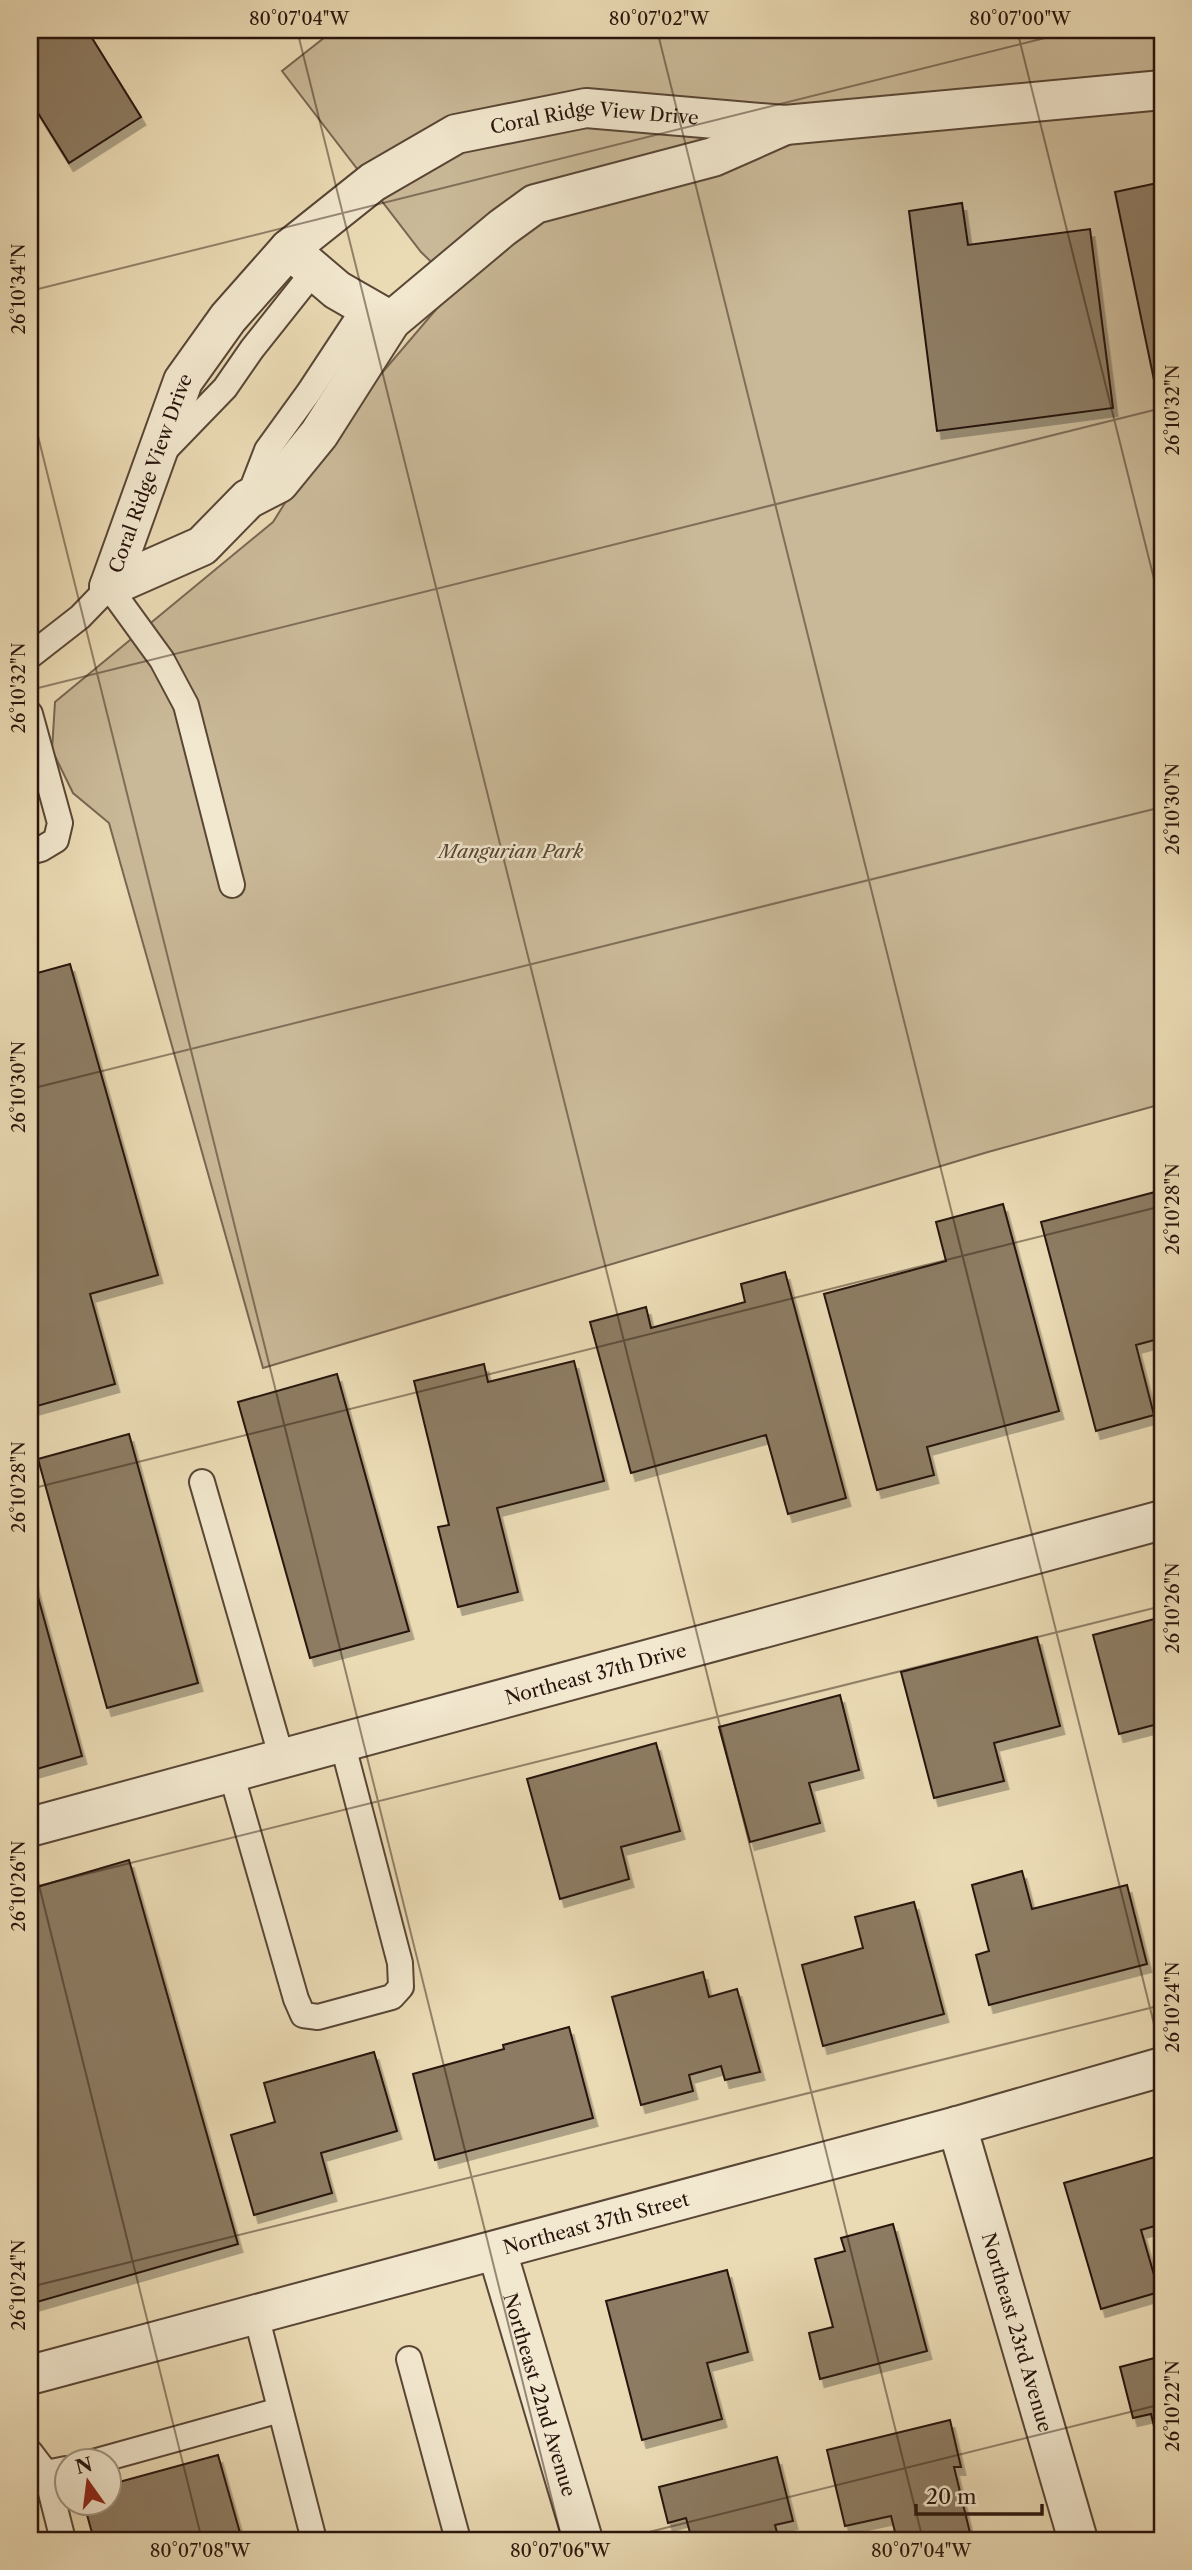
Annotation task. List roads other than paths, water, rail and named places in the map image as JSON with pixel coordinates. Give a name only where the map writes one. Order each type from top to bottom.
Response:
[{"type":"street","name":"Coral Ridge View Drive","points":[[109,587],[183,381],[228,318],[302,260],[373,182],[456,134],[586,108],[785,125],[1162,90]]},
{"type":"street","name":"Coral Ridge View Drive","points":[[109,587],[202,546],[248,499],[279,483],[319,435],[378,314],[535,204],[713,157],[785,125]]},
{"type":"street","points":[[302,260],[337,290],[378,314]]},
{"type":"street","name":"Northeast 37th Drive","points":[[30,1827],[1162,1520]]},
{"type":"street","name":"Northeast 37th Street","points":[[30,2375],[957,2126],[1162,2067]]},
{"type":"street","name":"Northeast 23rd Avenue","points":[[957,2126],[1078,2540]]},
{"type":"street","name":"Northeast 22nd Avenue","points":[[497,2251],[583,2540]]},
{"type":"lane","points":[[30,656],[80,617],[109,587],[162,660],[186,705],[232,885]]},
{"type":"lane","points":[[30,714],[60,823],[56,840],[30,852]]},
{"type":"lane","points":[[202,1482],[282,1759]]},
{"type":"lane","points":[[231,1773],[296,1999],[303,2015],[317,2017],[392,1997],[401,1987],[400,1963],[342,1742]]},
{"type":"lane","points":[[256,2315],[314,2540]]},
{"type":"lane","points":[[409,2359],[458,2540]]},
{"type":"lane","points":[[122,2454],[280,2410]]},
{"type":"lane","points":[[30,2452],[52,2468]]},
{"type":"lane","points":[[61,2518],[63,2540]]},
{"type":"park label","name":"Mangurian Park","points":[[511,851]]}]
